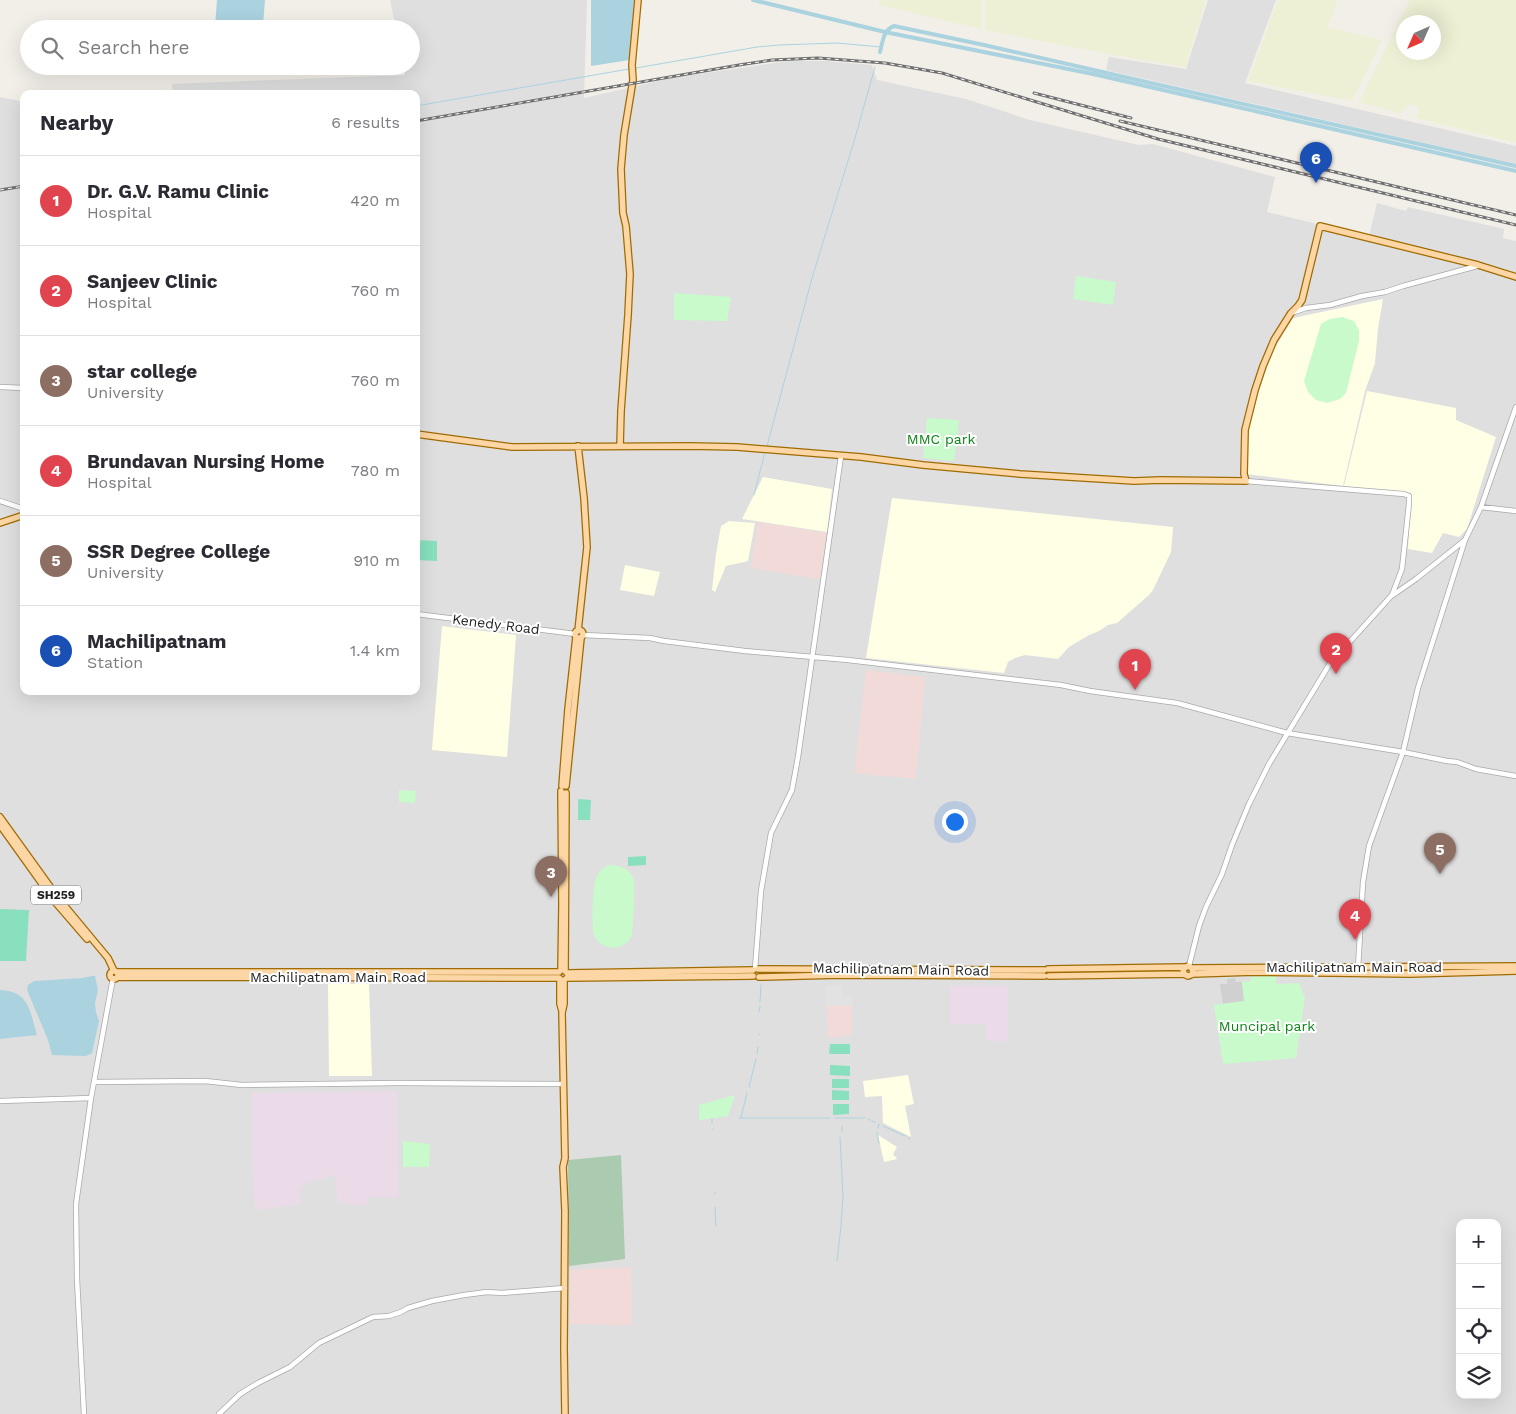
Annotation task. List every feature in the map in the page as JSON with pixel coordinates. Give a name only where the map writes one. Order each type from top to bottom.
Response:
[{"type":"main road","points":[[620,446],[630,274],[623,213],[621,168],[624,135],[634,80],[632,66],[638,0]]},
{"type":"main road","points":[[420,435],[512,447],[696,446],[841,456],[988,472],[1049,476],[1246,482],[1244,474],[1245,430],[1250,406],[1274,340],[1291,313],[1302,300],[1320,226],[1478,265],[1516,277]]},
{"type":"main road","points":[[565,1414],[562,1013],[564,1004],[562,905],[564,789],[568,709],[579,635],[588,547],[578,446]]},
{"type":"main road","points":[[0,522],[20,514]]},
{"type":"main road","name":"SH259","points":[[0,817],[59,899],[108,958],[115,974]]},
{"type":"main road","name":"SH259","points":[[0,826],[55,902],[115,974]]},
{"type":"main road","name":"Machilipatnam Main Road","points":[[1046,973],[1316,966],[1410,974],[1516,971]]},
{"type":"main road","name":"Machilipatnam Main Road","points":[[1358,970],[1516,966]]},
{"type":"main road","name":"Machilipatnam Main Road","points":[[115,974],[563,975],[755,972],[833,975],[1046,973],[1184,974],[1188,976],[1190,969]]},
{"type":"street","points":[[1291,313],[1306,308],[1330,305],[1385,292],[1478,265]]},
{"type":"street","points":[[0,387],[20,388]]},
{"type":"street","points":[[1358,970],[1364,882],[1369,846],[1403,752],[1418,688],[1465,540],[1481,507],[1516,407]]},
{"type":"street","points":[[755,972],[760,900],[765,865],[773,828],[792,790],[841,456]]},
{"type":"street","points":[[1246,482],[1404,494],[1409,496],[1402,569],[1392,595]]},
{"type":"street","points":[[0,501],[20,510]]},
{"type":"street","points":[[1481,507],[1516,511]]},
{"type":"street","points":[[1190,969],[1199,926],[1251,801],[1269,764],[1329,664],[1392,595],[1416,579],[1465,540]]},
{"type":"street","name":"Kenedy Road","points":[[420,615],[579,635],[650,638],[745,651],[848,660],[1061,685],[1177,703],[1287,734],[1403,752],[1516,776]]},
{"type":"street","points":[[84,1414],[77,1279],[76,1204],[91,1098],[115,974]]},
{"type":"street","points":[[94,1082],[205,1081],[242,1085],[400,1083],[563,1084]]},
{"type":"street","points":[[0,1101],[91,1098]]},
{"type":"street","points":[[218,1414],[240,1394],[290,1367],[319,1343],[373,1317],[388,1316],[432,1301],[464,1295],[565,1288]]},
{"type":"shaded area","points":[[390,0],[587,0],[584,98],[671,78],[788,61],[825,61],[872,65],[877,80],[966,99],[1030,120],[1139,145],[1153,144],[1275,177],[1267,212],[1369,236],[1377,203],[1406,211],[1408,207],[1504,229],[1503,238],[1516,241],[1516,1414],[0,1414],[0,97],[20,101],[20,695],[420,695],[420,90],[173,90],[172,84],[420,75],[420,20],[394,20]]},
{"type":"shaded area","points":[[879,0],[981,0],[981,29],[879,5]]},
{"type":"shaded area","points":[[985,0],[1206,0],[1185,67],[985,30]]},
{"type":"shaded area","points":[[1208,0],[1276,0],[1245,83],[1516,146],[1516,164],[1106,70],[1109,57],[1186,69]]},
{"type":"shaded area","points":[[1278,0],[1338,0],[1327,27],[1382,40],[1352,101],[1248,81]]},
{"type":"shaded area","points":[[1410,0],[1516,0],[1516,143],[1416,118],[1419,107],[1408,104],[1401,114],[1359,102],[1396,28],[1396,60],[1441,60],[1441,15],[1402,15]]},
{"type":"shaded area","points":[[1383,299],[1375,363],[1365,391],[1343,486],[1246,474],[1249,428],[1259,390],[1272,353],[1293,318]]},
{"type":"shaded area","points":[[1367,391],[1456,408],[1456,420],[1496,437],[1467,529],[1459,537],[1443,533],[1432,553],[1408,549],[1411,493],[1344,486]]},
{"type":"shaded area","points":[[763,477],[832,489],[827,532],[742,519]]},
{"type":"shaded area","points":[[892,498],[1173,527],[1171,552],[1149,595],[1117,623],[1108,625],[1069,647],[1058,659],[1025,655],[1008,662],[1004,673],[866,658]]},
{"type":"shaded area","points":[[729,521],[755,523],[748,561],[726,566],[715,592],[712,590],[721,526]]},
{"type":"shaded area","points":[[758,522],[827,533],[820,579],[751,568]]},
{"type":"shaded area","points":[[625,565],[660,572],[654,596],[620,590]]},
{"type":"shaded area","points":[[442,626],[516,635],[507,757],[432,750]]},
{"type":"shaded area","points":[[866,670],[925,677],[916,779],[854,773]]},
{"type":"shaded area","points":[[1235,978],[1236,982],[1242,982],[1245,1001],[1223,1004],[1220,984],[1227,984],[1227,979]]},
{"type":"shaded area","points":[[328,984],[369,984],[372,1076],[329,1076]]},
{"type":"shaded area","points":[[842,985],[842,996],[853,996],[852,1035],[828,1038],[826,986]]},
{"type":"shaded area","points":[[842,985],[842,996],[853,996],[853,1005],[826,1006],[826,986]]},
{"type":"shaded area","points":[[950,986],[1008,986],[1008,1041],[986,1041],[986,1024],[950,1024]]},
{"type":"shaded area","points":[[908,1075],[914,1104],[905,1106],[911,1137],[883,1123],[882,1096],[865,1097],[863,1081]]},
{"type":"shaded area","points":[[397,1091],[398,1197],[368,1197],[366,1206],[338,1202],[335,1174],[307,1183],[301,1189],[301,1204],[258,1210],[255,1207],[252,1167],[252,1093]]},
{"type":"shaded area","points":[[878,1135],[897,1147],[893,1154],[897,1159],[884,1162]]},
{"type":"shaded area","points":[[621,1155],[625,1259],[569,1266],[568,1160]]},
{"type":"shaded area","points":[[631,1267],[632,1325],[570,1324],[571,1271]]},
{"type":"green space","points":[[1076,276],[1116,282],[1113,305],[1073,299]]},
{"type":"green space","points":[[674,293],[731,297],[727,321],[674,320]]},
{"type":"green space","points":[[1342,317],[1354,321],[1359,330],[1359,341],[1346,393],[1340,399],[1327,403],[1316,400],[1308,392],[1304,381],[1321,324],[1330,319]]},
{"type":"green space","name":"MMC park","points":[[927,418],[959,420],[954,461],[923,458]]},
{"type":"green space","points":[[420,540],[437,541],[437,561],[420,560]]},
{"type":"green space","points":[[399,790],[416,791],[415,803],[399,802]]},
{"type":"green space","points":[[578,799],[591,800],[590,820],[578,820]]},
{"type":"green space","points":[[646,856],[646,865],[628,866],[628,857]]},
{"type":"green space","points":[[610,865],[626,869],[633,878],[634,888],[632,935],[624,945],[613,948],[602,945],[597,941],[594,935],[593,924],[593,897],[596,878],[601,870]]},
{"type":"green space","points":[[0,909],[29,910],[26,961],[0,961]]},
{"type":"green space","name":"Muncipal park","points":[[1276,975],[1276,984],[1299,983],[1305,998],[1296,1058],[1223,1064],[1214,1005],[1244,1001],[1242,982],[1251,981],[1250,977]]},
{"type":"green space","points":[[830,1044],[850,1044],[850,1054],[829,1054]]},
{"type":"green space","points":[[830,1065],[850,1066],[850,1076],[830,1075]]},
{"type":"green space","points":[[832,1079],[849,1079],[849,1088],[832,1088]]},
{"type":"green space","points":[[832,1090],[849,1091],[849,1100],[832,1100]]},
{"type":"green space","points":[[735,1095],[728,1116],[699,1120],[699,1105]]},
{"type":"green space","points":[[833,1104],[849,1104],[849,1114],[833,1115]]},
{"type":"green space","points":[[403,1141],[430,1144],[429,1167],[403,1167]]},
{"type":"water","points":[[217,0],[265,0],[263,20],[215,20]]},
{"type":"water","points":[[591,0],[634,0],[630,60],[591,66]]},
{"type":"water","points":[[95,976],[98,990],[95,1003],[99,1021],[92,1053],[86,1056],[52,1055],[48,1040],[27,990],[28,985],[34,981]]},
{"type":"water","points":[[0,990],[10,991],[23,998],[30,1010],[37,1035],[0,1039]]},
{"type":"waterway","points":[[753,0],[885,32],[1093,74],[1516,171]]},
{"type":"waterway","points":[[880,52],[886,33],[894,26],[1516,166]]},
{"type":"waterway","points":[[636,68],[757,47],[779,45],[837,43],[881,47]]},
{"type":"waterway","points":[[767,446],[812,278],[875,67]]},
{"type":"waterway","points":[[420,105],[629,69]]},
{"type":"waterway","points":[[754,495],[765,452]]},
{"type":"waterway","points":[[760,1002],[761,985]]},
{"type":"waterway","points":[[759,1012],[760,1006]]},
{"type":"waterway","points":[[757,1054],[758,1047]]},
{"type":"waterway","points":[[749,1087],[756,1059]]},
{"type":"waterway","points":[[741,1117],[747,1093]]},
{"type":"waterway","points":[[739,1118],[830,1118]]},
{"type":"waterway","points":[[835,1118],[865,1118]]},
{"type":"waterway","points":[[878,1128],[879,1124]]},
{"type":"waterway","points":[[842,1126],[842,1132]]},
{"type":"waterway","points":[[883,1126],[905,1136]]},
{"type":"waterway","points":[[877,1133],[879,1143]]},
{"type":"waterway","points":[[837,1261],[843,1196],[840,1137]]},
{"type":"waterway","points":[[715,1207],[716,1226]]},
{"type":"railway","points":[[420,120],[772,60],[818,58],[885,63],[942,73],[1158,139],[1516,225]]},
{"type":"railway","points":[[1034,93],[1131,118]]},
{"type":"railway","points":[[1120,121],[1516,215]]},
{"type":"railway","points":[[0,190],[20,187]]},
{"type":"place","name":"Machilipatnam","points":[[1316,183]]},
{"type":"place","name":"Sanjeev Clinic","points":[[1336,674]]},
{"type":"place","name":"Dr. G.V. Ramu Clinic","points":[[1135,690]]},
{"type":"place","name":"SSR Degree College","points":[[1440,874]]},
{"type":"place","name":"star college","points":[[551,897]]},
{"type":"place","name":"Brundavan Nursing Home","points":[[1355,940]]}]
